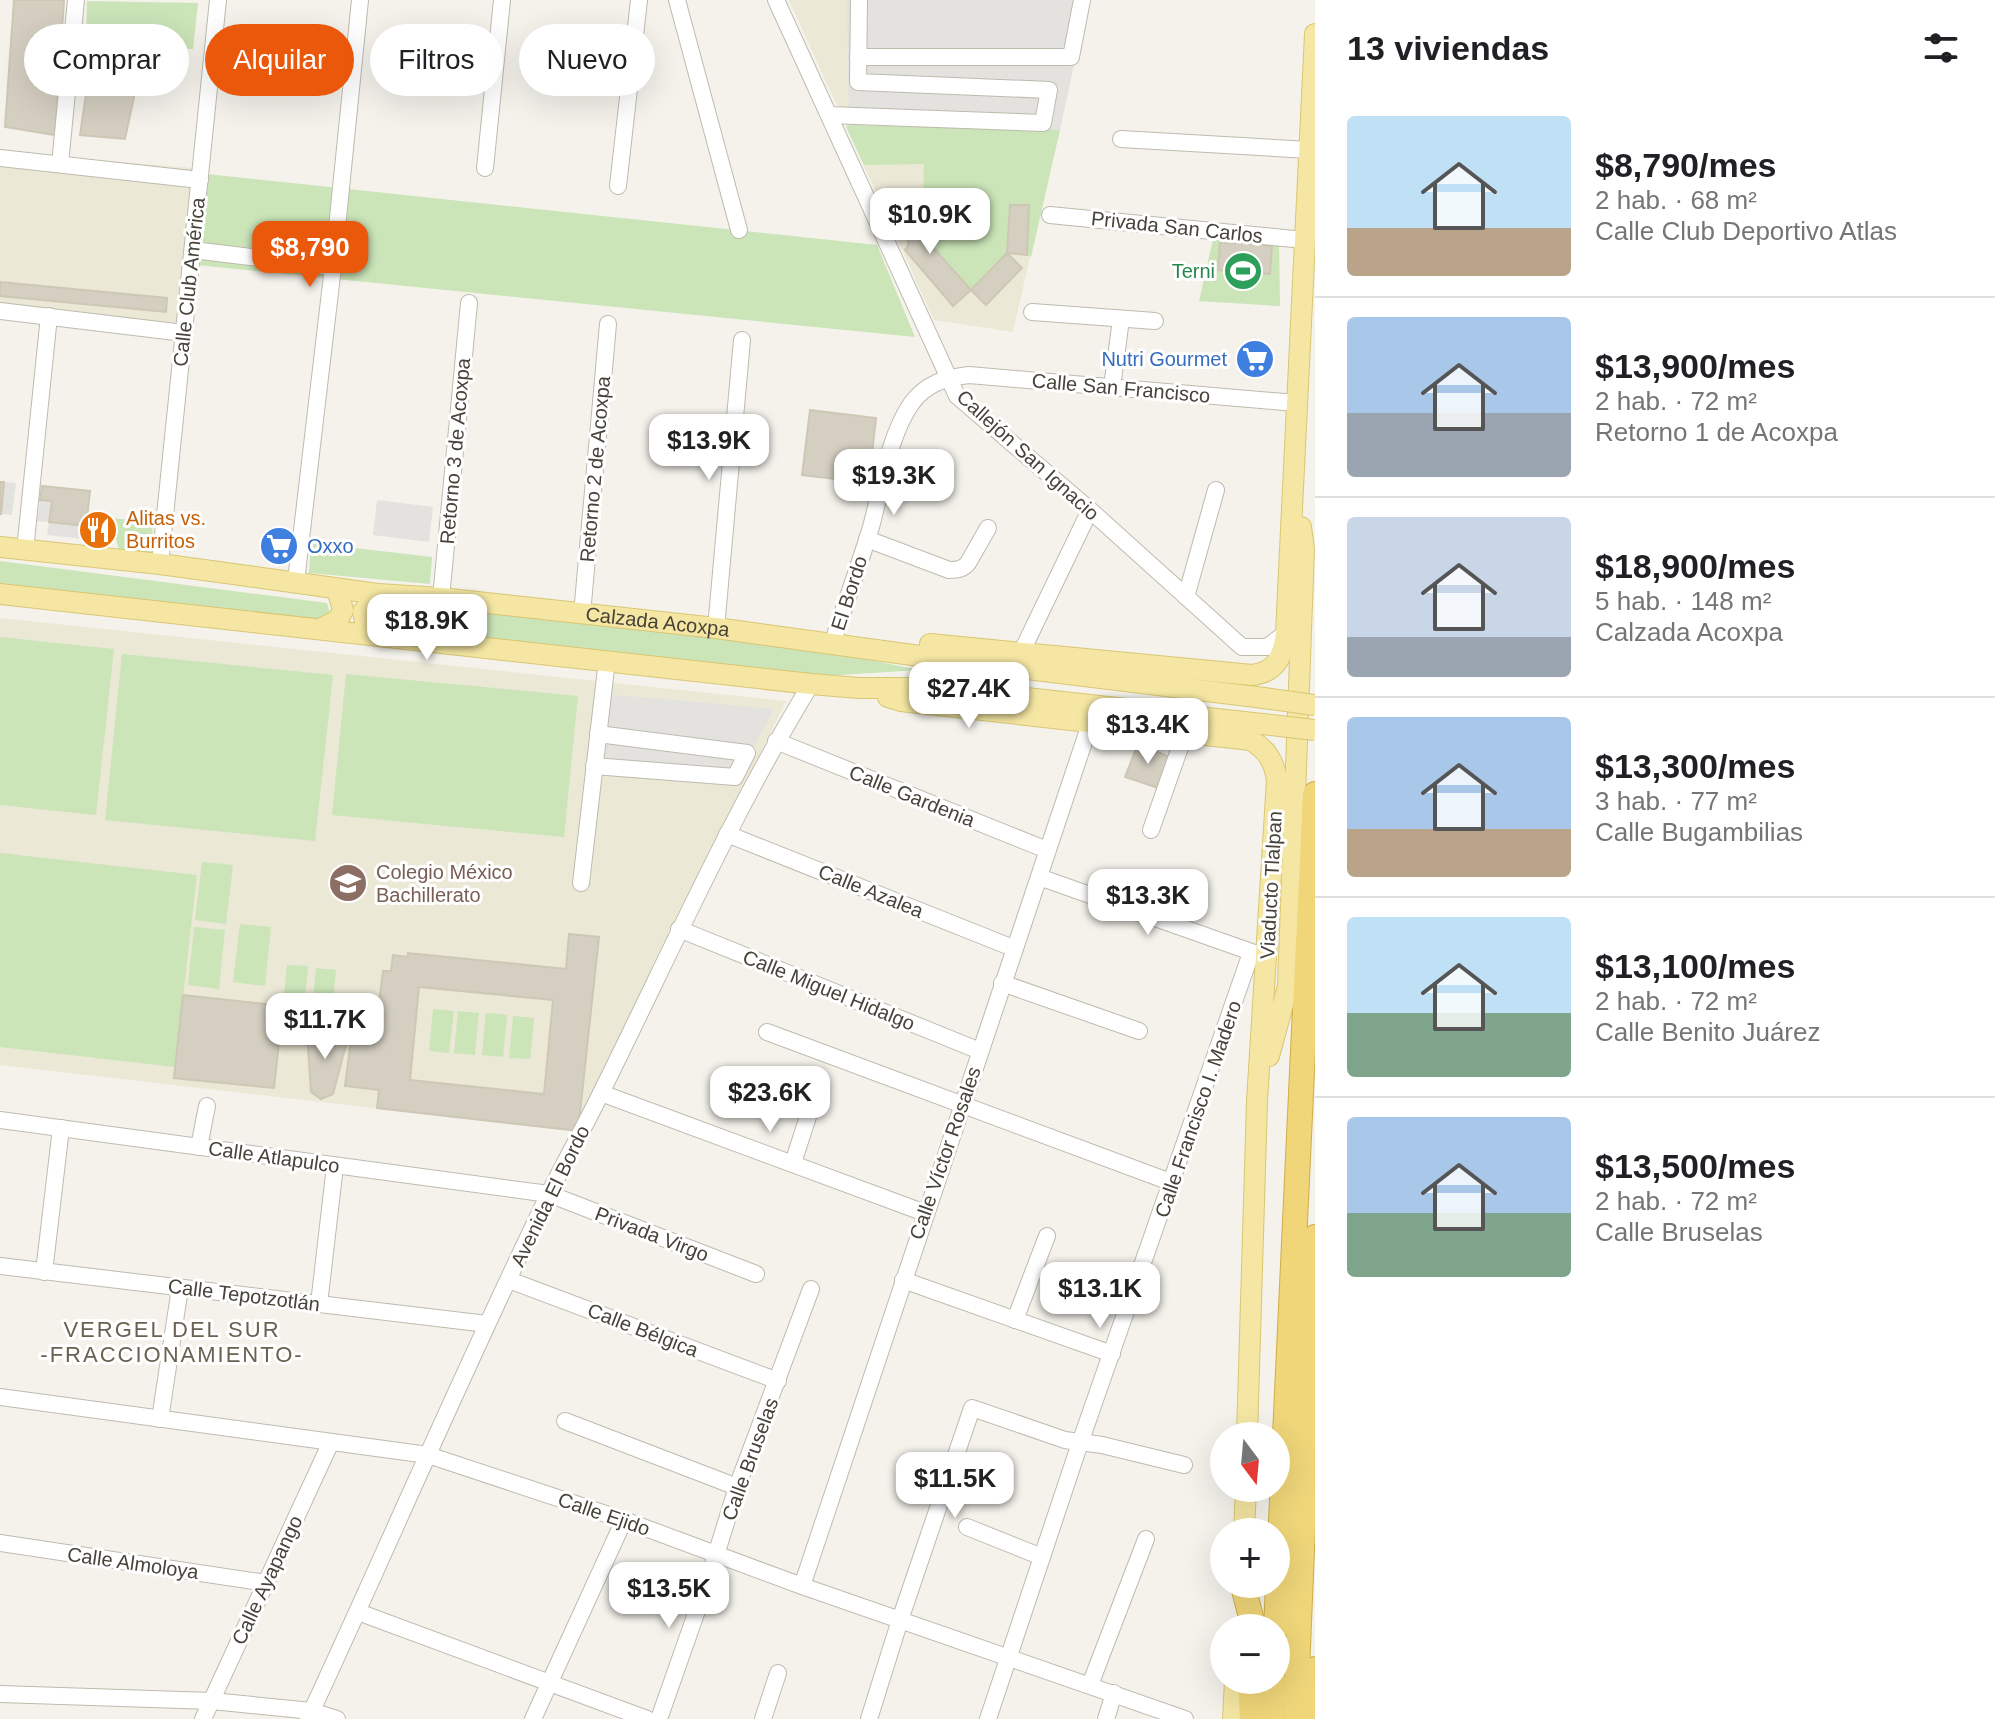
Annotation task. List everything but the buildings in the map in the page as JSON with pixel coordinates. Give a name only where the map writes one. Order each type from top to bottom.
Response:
[{"type":"highway","name":"Viaducto Tlalpan","points":[[1277,1614],[1315,794]]},
{"type":"highway","points":[[1295,1719],[1315,1237]]},
{"type":"highway","points":[[1311,1719],[1315,1669]]},
{"type":"highway","points":[[1251,1694],[1252,1719]]},
{"type":"highway","points":[[1271,1719],[1272,1694]]},
{"type":"main road","points":[[832,644],[893,640],[1252,675],[1272,668],[1282,656],[1286,633],[1315,34]]},
{"type":"main road","points":[[1257,1101],[1288,986],[1304,549],[1293,500]]},
{"type":"main road","name":"Calzada Acoxpa","points":[[0,547],[160,564],[378,594],[716,628],[1315,705]]},
{"type":"main road","points":[[322,628],[338,620],[343,610],[337,589]]},
{"type":"main road","points":[[0,594],[811,684],[859,688],[935,688],[1315,730]]},
{"type":"main road","points":[[374,634],[363,612],[378,594]]},
{"type":"main road","name":"Viaducto Tlalpan","points":[[859,688],[901,701],[1251,740],[1264,750],[1273,764],[1277,780],[1259,954],[1247,1422]]},
{"type":"main road","points":[[1233,1719],[1234,1694]]},
{"type":"street","points":[[60,164],[76,0]]},
{"type":"street","name":"Calle Club América","points":[[160,564],[218,0]]},
{"type":"street","points":[[296,581],[360,0]]},
{"type":"street","points":[[485,168],[502,0]]},
{"type":"street","points":[[618,186],[639,0]]},
{"type":"street","points":[[677,0],[739,230]]},
{"type":"street","name":"Callejón San Ignacio","points":[[776,0],[957,396],[1242,647]]},
{"type":"street","points":[[829,115],[1043,123],[1049,90],[858,82],[859,0]]},
{"type":"street","points":[[858,57],[1071,57],[1082,0]]},
{"type":"street","points":[[1121,139],[1309,150]]},
{"type":"street","points":[[0,158],[200,180]]},
{"type":"street","name":"Privada San Carlos","points":[[1050,215],[1304,240]]},
{"type":"street","points":[[193,250],[333,267]]},
{"type":"street","name":"Retorno 3 de Acoxpa","points":[[441,598],[469,303]]},
{"type":"street","points":[[0,311],[184,333]]},
{"type":"street","points":[[1032,312],[1155,321]]},
{"type":"street","points":[[25,550],[49,316]]},
{"type":"street","points":[[1112,387],[1121,319]]},
{"type":"street","name":"Retorno 2 de Acoxpa","points":[[582,614],[608,324]]},
{"type":"street","points":[[716,628],[742,340]]},
{"type":"street","name":"Calle San Francisco","points":[[947,378],[969,375],[1296,403]]},
{"type":"street","name":"El Bordo","points":[[832,644],[867,539],[897,432],[912,403],[932,383],[947,378]]},
{"type":"street","points":[[1186,597],[1216,490]]},
{"type":"street","points":[[1021,653],[1090,510]]},
{"type":"street","points":[[867,539],[949,570],[957,570],[968,563],[988,528]]},
{"type":"street","points":[[1220,672],[1236,665],[1242,647],[1267,647],[1286,633]]},
{"type":"street","points":[[581,883],[607,660]]},
{"type":"street","name":"Avenida El Bordo","points":[[310,1715],[549,1194],[727,834],[776,741],[811,684]]},
{"type":"street","name":"Calle Víctor Rosales","points":[[802,1586],[1091,721]]},
{"type":"street","points":[[1151,830],[1185,733]]},
{"type":"street","points":[[594,766],[735,777],[747,753],[598,734]]},
{"type":"street","name":"Calle Gardenia","points":[[776,741],[1047,850]]},
{"type":"street","name":"Calle Azalea","points":[[727,834],[1013,948]]},
{"type":"street","points":[[1039,877],[1259,954]]},
{"type":"street","name":"Calle Miguel Hidalgo","points":[[679,929],[980,1051]]},
{"type":"street","name":"Calle Francisco I. Madero","points":[[988,1719],[1080,1443],[1259,954]]},
{"type":"street","points":[[1002,983],[1139,1031]]},
{"type":"street","points":[[767,1032],[1173,1183]]},
{"type":"street","points":[[601,1093],[925,1213]]},
{"type":"street","points":[[793,1163],[814,1098]]},
{"type":"street","points":[[199,1147],[207,1106]]},
{"type":"street","name":"Calle Atlapulco","points":[[0,1120],[549,1194]]},
{"type":"street","points":[[44,1272],[61,1128]]},
{"type":"street","points":[[319,1304],[335,1166]]},
{"type":"street","name":"Privada Virgo","points":[[549,1194],[756,1274]]},
{"type":"street","points":[[1015,1320],[1047,1236]]},
{"type":"street","name":"Calle Tepotzotlán","points":[[0,1266],[487,1324]]},
{"type":"street","name":"Calle Bélgica","points":[[509,1280],[778,1381]]},
{"type":"street","points":[[903,1280],[1112,1354]]},
{"type":"street","points":[[160,1419],[180,1288]]},
{"type":"street","name":"Calle Bruselas","points":[[659,1719],[737,1487],[811,1289]]},
{"type":"street","name":"Calle Ejido","points":[[0,1397],[428,1455],[624,1520],[802,1586],[1185,1719]]},
{"type":"street","points":[[869,1719],[972,1408],[1065,1440],[1102,1445],[1184,1465]]},
{"type":"street","points":[[565,1421],[737,1487]]},
{"type":"street","name":"Calle Ayapango","points":[[203,1719],[331,1442]]},
{"type":"street","points":[[533,1719],[624,1520]]},
{"type":"street","points":[[967,1527],[1042,1557]]},
{"type":"street","points":[[1090,1685],[1146,1539]]},
{"type":"street","name":"Calle Almoloya","points":[[0,1543],[266,1583]]},
{"type":"street","points":[[358,1612],[647,1719]]},
{"type":"street","points":[[763,1719],[778,1673]]},
{"type":"street","points":[[1106,1719],[1114,1693]]},
{"type":"street","points":[[0,1694],[212,1701],[337,1719]]},
{"type":"shaded area","points":[[789,0],[1088,0],[1013,332],[934,320]]},
{"type":"shaded area","points":[[847,0],[1088,0],[1060,130],[849,125]]},
{"type":"shaded area","points":[[0,152],[193,168],[179,323],[0,307]]},
{"type":"shaded area","points":[[4,482],[16,483],[12,515],[1,514],[0,524]]},
{"type":"shaded area","points":[[40,500],[52,501],[49,522],[37,521]]},
{"type":"shaded area","points":[[377,500],[433,507],[429,542],[373,535]]},
{"type":"shaded area","points":[[49,522],[86,526],[85,539],[47,535]]},
{"type":"shaded area","name":"Colegio México Bachillerato","points":[[0,618],[786,701],[574,1131],[0,1065]]},
{"type":"shaded area","points":[[604,694],[774,709],[736,779],[595,770]]},
{"type":"green space","points":[[87,1],[198,3],[193,49],[189,49],[189,24],[86,24]]},
{"type":"green space","points":[[846,127],[1060,130],[1031,257],[1027,255],[1029,206],[1010,205],[1007,253],[971,290],[928,242],[928,219],[923,212],[924,164],[864,165]]},
{"type":"green space","points":[[206,174],[877,245],[915,337],[197,265]]},
{"type":"green space","name":"Terni","points":[[1214,235],[1279,241],[1280,306],[1199,301]]},
{"type":"green space","points":[[110,518],[152,522],[154,558],[119,550]]},
{"type":"green space","points":[[311,543],[432,557],[430,584],[309,573]]},
{"type":"green space","points":[[0,561],[327,603],[330,613],[320,621],[0,583]]},
{"type":"green space","points":[[387,603],[721,637],[920,670],[806,677],[381,628],[376,612]]},
{"type":"green space","points":[[0,637],[114,649],[96,815],[0,805]]},
{"type":"green space","points":[[122,654],[333,675],[315,841],[105,820]]},
{"type":"green space","points":[[346,674],[578,696],[564,837],[332,815]]},
{"type":"green space","points":[[0,853],[197,875],[175,1067],[0,1047]]},
{"type":"green space","points":[[202,862],[233,865],[226,924],[195,920]]},
{"type":"green space","points":[[240,924],[271,927],[265,986],[233,982]]},
{"type":"green space","points":[[194,927],[225,930],[219,989],[188,985]]},
{"type":"green space","points":[[287,965],[308,966],[304,1008],[283,1006]]},
{"type":"green space","points":[[316,968],[336,970],[332,1011],[312,1009]]},
{"type":"green space","points":[[433,1009],[454,1011],[449,1053],[429,1051]]},
{"type":"green space","points":[[458,1011],[479,1013],[475,1055],[454,1053]]},
{"type":"green space","points":[[486,1013],[507,1015],[503,1057],[482,1055]]},
{"type":"green space","points":[[513,1016],[534,1018],[530,1059],[509,1058]]},
{"type":"place","name":"Terni","points":[[1243,271]]},
{"type":"place","name":"Nutri Gourmet","points":[[1255,359]]},
{"type":"place","name":"Alitas vs. Burritos","points":[[98,530]]},
{"type":"place","name":"Oxxo","points":[[279,546]]},
{"type":"place","name":"Colegio México Bachillerato","points":[[348,883]]},
{"type":"district","name":"VERGEL DEL SUR -FRACCIONAMIENTO-","points":[[172,1342]]}]
